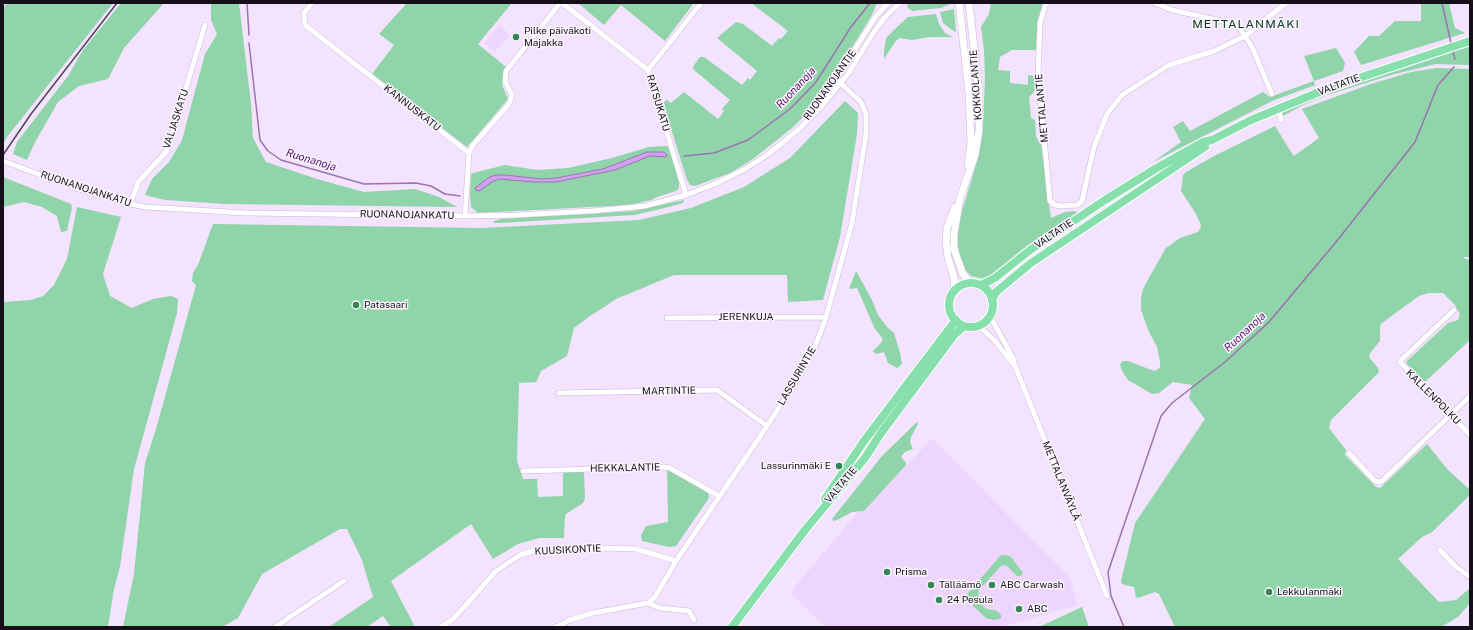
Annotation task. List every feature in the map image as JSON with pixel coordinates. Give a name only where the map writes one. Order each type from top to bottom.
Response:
[{"type":"highway","name":"VALTATIE","points":[[980,285],[995,278],[1030,250],[1124,188],[1203,142],[1212,140],[1278,108],[1344,83],[1470,41]]},
{"type":"highway","name":"VALTATIE","points":[[992,300],[996,292],[1031,263],[1206,146],[1212,140]]},
{"type":"highway","points":[[971,283],[980,285],[985,288],[992,300],[992,311],[990,316],[978,326],[964,326],[956,320],[950,310],[949,303],[951,296],[955,289],[961,285],[971,283]]},
{"type":"highway","name":"VALTATIE","points":[[805,530],[864,441],[956,320]]},
{"type":"highway","name":"VALTATIE","points":[[732,627],[805,530],[864,458],[950,341],[964,326]]},
{"type":"main road","name":"KOKKOLANTIE","points":[[959,3],[969,93],[971,126],[969,159],[963,189]]},
{"type":"main road","name":"KOKKOLANTIE","points":[[955,289],[954,277],[948,258],[946,241],[947,228],[960,198],[975,155],[979,131],[978,93],[968,3]]},
{"type":"main road","name":"KOKKOLANTIE","points":[[960,198],[954,234],[954,249],[963,274],[971,283]]},
{"type":"street","name":"KANNUSKATU","points":[[312,3],[304,13],[305,25],[469,153]]},
{"type":"street","name":"RATSUKATU","points":[[561,3],[648,70],[686,195]]},
{"type":"street","points":[[465,216],[469,153],[473,145],[509,104],[512,95],[505,81],[506,71],[561,3]]},
{"type":"street","points":[[648,70],[701,3]]},
{"type":"street","name":"RUONANOJANTIE","points":[[798,130],[821,107],[841,83],[874,32],[892,10],[900,3]]},
{"type":"street","name":"METTALANTIE","points":[[1046,3],[1040,23],[1038,75],[1050,201],[1055,205],[1061,206],[1077,205],[1082,201],[1094,147],[1107,114],[1122,96],[1169,65],[1214,51],[1245,36]]},
{"type":"street","points":[[1155,3],[1172,10],[1226,22],[1239,27],[1252,47],[1272,94]]},
{"type":"street","points":[[1245,36],[1286,3]]},
{"type":"street","points":[[886,4],[892,10]]},
{"type":"street","name":"RUONANOJANTIE","points":[[798,130],[816,108],[867,29],[886,4]]},
{"type":"street","name":"VALJASKATU","points":[[130,204],[139,181],[167,151],[205,25]]},
{"type":"street","name":"LASSURINTIE","points":[[648,602],[655,597],[676,561],[767,426],[806,364],[816,344],[826,316],[852,223],[866,134],[866,114],[864,108],[860,102],[836,79]]},
{"type":"street","points":[[1278,108],[1281,120]]},
{"type":"street","name":"RUONANOJANKATU","points":[[3,161],[79,189],[130,204],[146,207],[246,213],[465,216],[516,215],[637,207],[686,195],[717,183],[746,169],[767,155],[798,130]]},
{"type":"street","name":"KALLENPOLKU","points":[[1454,310],[1400,362],[1470,434]]},
{"type":"street","name":"JERENKUJA","points":[[667,318],[826,316]]},
{"type":"street","name":"METTALANVÄYLÄ","points":[[990,316],[1013,358],[1014,366],[1106,596]]},
{"type":"street","name":"METTALANVÄYLÄ","points":[[978,326],[992,338],[1014,366]]},
{"type":"street","name":"MARTINTIE","points":[[559,393],[717,390],[767,426]]},
{"type":"street","points":[[1349,453],[1374,480],[1380,482],[1470,396]]},
{"type":"street","name":"HEKKALANTIE","points":[[524,471],[665,467],[670,468],[719,496]]},
{"type":"street","name":"KUUSIKONTIE","points":[[440,627],[452,620],[496,571],[520,554],[533,551],[604,548],[636,549],[676,561]]},
{"type":"street","points":[[1440,550],[1455,566],[1470,576]]},
{"type":"street","points":[[275,627],[344,581]]},
{"type":"street","points":[[556,627],[570,620],[593,613],[648,602],[660,608],[689,611],[694,620]]},
{"type":"shaded area","points":[[499,25],[509,35],[495,52],[484,43]]},
{"type":"shaded area","points":[[647,152],[664,152],[667,155],[666,157],[650,156],[615,170],[556,182],[533,182],[499,179],[479,191],[475,188],[488,178],[495,175],[542,179],[556,178],[603,169]]},
{"type":"shaded area","points":[[932,438],[1070,578],[1077,605],[1001,627],[826,627],[792,595],[793,589],[858,512],[864,511]]},
{"type":"green space","points":[[6,3],[113,3],[3,144],[3,11]]},
{"type":"green space","points":[[121,3],[164,3],[124,48],[108,79],[79,86],[58,102],[34,144],[27,160],[13,154],[17,142],[68,76],[83,50]]},
{"type":"green space","points":[[211,3],[239,3],[251,104],[253,138],[266,162],[317,179],[364,192],[415,189],[439,197],[457,207],[226,204],[165,200],[145,195],[152,179],[169,162],[182,140],[205,54],[217,34],[211,20]]},
{"type":"green space","points":[[407,3],[512,3],[478,44],[506,67],[503,71],[502,85],[508,99],[467,147],[372,74],[394,45],[379,34]]},
{"type":"green space","points":[[578,3],[694,3],[665,41],[621,5],[604,25]]},
{"type":"green space","points":[[751,3],[877,3],[872,15],[830,83],[808,112],[792,128],[753,159],[730,173],[695,186],[690,185],[687,180],[663,103],[667,100],[671,103],[684,92],[718,119],[724,111],[722,109],[730,100],[694,70],[694,65],[700,57],[704,57],[742,85],[748,78],[750,80],[757,71],[717,38],[736,22],[743,24],[772,46],[788,31]]},
{"type":"green space","points":[[910,3],[953,3],[941,8],[912,11],[907,5]]},
{"type":"green space","points":[[991,3],[1043,3],[1038,19],[1036,50],[1012,50],[1000,57],[998,70],[1010,71],[1010,83],[1028,85],[1028,75],[1035,76],[1036,90],[1029,97],[1031,118],[1035,120],[1036,137],[1041,145],[1051,218],[1065,212],[1075,211],[1078,214],[1027,248],[992,276],[983,279],[971,276],[963,267],[958,246],[958,224],[979,155],[983,126],[985,78],[981,27],[989,14]]},
{"type":"green space","points":[[1421,3],[1449,3],[1455,28],[1465,33],[1361,65],[1354,52],[1369,36],[1379,36],[1395,21],[1421,21]]},
{"type":"green space","points":[[954,9],[956,32],[943,23],[940,12]]},
{"type":"green space","points":[[936,14],[939,24],[945,33],[953,37],[929,37],[912,40],[899,38],[884,59],[886,38],[908,17]]},
{"type":"green space","points":[[1470,46],[1470,65],[1436,64],[1391,75],[1324,96],[1285,115],[1282,115],[1283,112],[1323,95]]},
{"type":"green space","points":[[1336,48],[1345,63],[1343,71],[1314,81],[1304,56]]},
{"type":"green space","points":[[1436,68],[1470,69],[1470,257],[1463,258],[1470,260],[1470,340],[1425,382],[1406,363],[1407,361],[1448,323],[1458,320],[1460,314],[1455,305],[1443,293],[1429,293],[1419,296],[1382,323],[1380,326],[1380,341],[1370,353],[1369,357],[1378,368],[1379,372],[1331,420],[1329,428],[1346,450],[1345,455],[1376,487],[1380,488],[1427,444],[1448,470],[1470,490],[1470,495],[1432,532],[1422,537],[1398,559],[1439,602],[1456,600],[1470,588],[1470,603],[1458,617],[1441,627],[1175,627],[1159,594],[1155,592],[1138,598],[1136,597],[1134,587],[1125,585],[1121,583],[1121,581],[1135,523],[1205,419],[1189,398],[1192,385],[1173,382],[1159,393],[1152,394],[1128,380],[1122,371],[1120,364],[1123,361],[1128,361],[1154,371],[1160,367],[1157,347],[1149,332],[1141,310],[1141,298],[1143,289],[1166,248],[1180,238],[1198,232],[1200,229],[1201,225],[1196,214],[1181,191],[1183,175],[1216,155],[1275,126],[1294,156],[1319,138],[1302,109],[1371,84],[1411,72]]},
{"type":"green space","points":[[1314,81],[1315,85],[1272,101],[1153,162],[1181,142],[1173,127],[1183,121],[1190,131],[1263,92],[1270,97]]},
{"type":"green space","points":[[845,101],[858,113],[857,134],[840,237],[823,300],[788,302],[787,275],[674,275],[616,299],[590,316],[574,328],[567,356],[541,371],[536,382],[519,383],[517,461],[523,479],[537,479],[538,497],[563,496],[563,470],[584,472],[585,499],[583,503],[566,514],[564,538],[539,538],[518,544],[493,559],[471,524],[391,581],[415,627],[391,627],[383,616],[367,627],[329,627],[373,597],[362,560],[347,529],[340,529],[262,574],[238,618],[222,627],[123,627],[134,574],[145,463],[156,429],[196,285],[192,281],[193,273],[198,265],[213,224],[482,228],[639,220],[691,208],[744,187],[790,158]]},
{"type":"green space","points":[[649,147],[668,147],[679,183],[679,188],[676,191],[651,200],[629,205],[478,213],[471,207],[471,175],[473,173],[505,165],[537,170],[568,168],[612,158]],"holes":[[[647,152],[660,152],[666,157],[650,156],[614,170],[556,182],[499,179],[479,190],[488,178],[495,175],[542,179],[556,178],[603,169]]]},
{"type":"green space","points":[[3,177],[71,204],[72,208],[67,231],[61,232],[57,216],[42,207],[24,202],[3,207]]},
{"type":"green space","points":[[684,200],[683,203],[634,215],[494,223],[494,221],[501,219],[633,211]]},
{"type":"green space","points":[[77,207],[121,217],[103,274],[110,296],[132,308],[153,299],[171,296],[178,299],[177,313],[134,469],[120,566],[114,589],[108,627],[3,627],[3,302],[31,300],[43,296],[54,285],[67,259]]},
{"type":"green space","points":[[856,271],[871,298],[878,315],[887,327],[894,333],[902,364],[897,368],[888,363],[884,352],[876,354],[873,351],[883,339],[875,329],[857,288],[849,289]]},
{"type":"green space","points":[[917,422],[918,424],[910,442],[913,449],[905,452],[901,457],[906,465],[864,511],[852,512],[834,521],[832,519],[882,456]]},
{"type":"green space","points":[[667,467],[708,492],[709,498],[676,546],[669,547],[642,541],[641,535],[646,526],[668,522]]},
{"type":"green space","points":[[1001,555],[1011,557],[1023,573],[1021,576],[1017,576],[1007,566],[1002,565],[979,590],[978,595],[984,601],[983,607],[997,611],[1001,615],[1001,618],[994,620],[986,618],[973,606],[967,594]]},
{"type":"green space","points":[[1082,607],[1089,627],[1039,627]]},
{"type":"waterway","name":"Ruonanoja","points":[[247,3],[249,35]]},
{"type":"waterway","name":"Ruonanoja","points":[[684,156],[714,153],[748,140],[790,109],[816,82],[851,27],[870,3]]},
{"type":"waterway","name":"Ruonanoja","points":[[1442,3],[1451,43]]},
{"type":"waterway","name":"Ruonanoja","points":[[249,43],[260,140],[268,151],[281,160],[364,184],[416,183],[431,186],[445,194],[460,196]]},
{"type":"waterway","name":"Ruonanoja","points":[[1453,52],[1455,59]]},
{"type":"waterway","name":"Ruonanoja","points":[[1124,627],[1111,596],[1108,572],[1161,416],[1172,403],[1225,362],[1269,322],[1336,242],[1415,142],[1438,85],[1454,67]]},
{"type":"railway","points":[[3,155],[31,114],[117,3]]},
{"type":"place","name":"Pilke päiväkoti Majakka","points":[[516,37]]},
{"type":"place","name":"Patasaari","points":[[356,305]]},
{"type":"place","name":"Lassurinmäki E","points":[[839,466]]},
{"type":"place","name":"Prisma","points":[[887,572]]},
{"type":"place","name":"Tälläämö","points":[[931,585]]},
{"type":"place","name":"ABC Carwash","points":[[992,585]]},
{"type":"place","name":"Lekkulanmäki","points":[[1269,592]]},
{"type":"place","name":"24 Pesula","points":[[939,600]]},
{"type":"place","name":"ABC","points":[[1019,609]]},
{"type":"district","name":"METTALANMÄKI","points":[[1246,24]]}]
